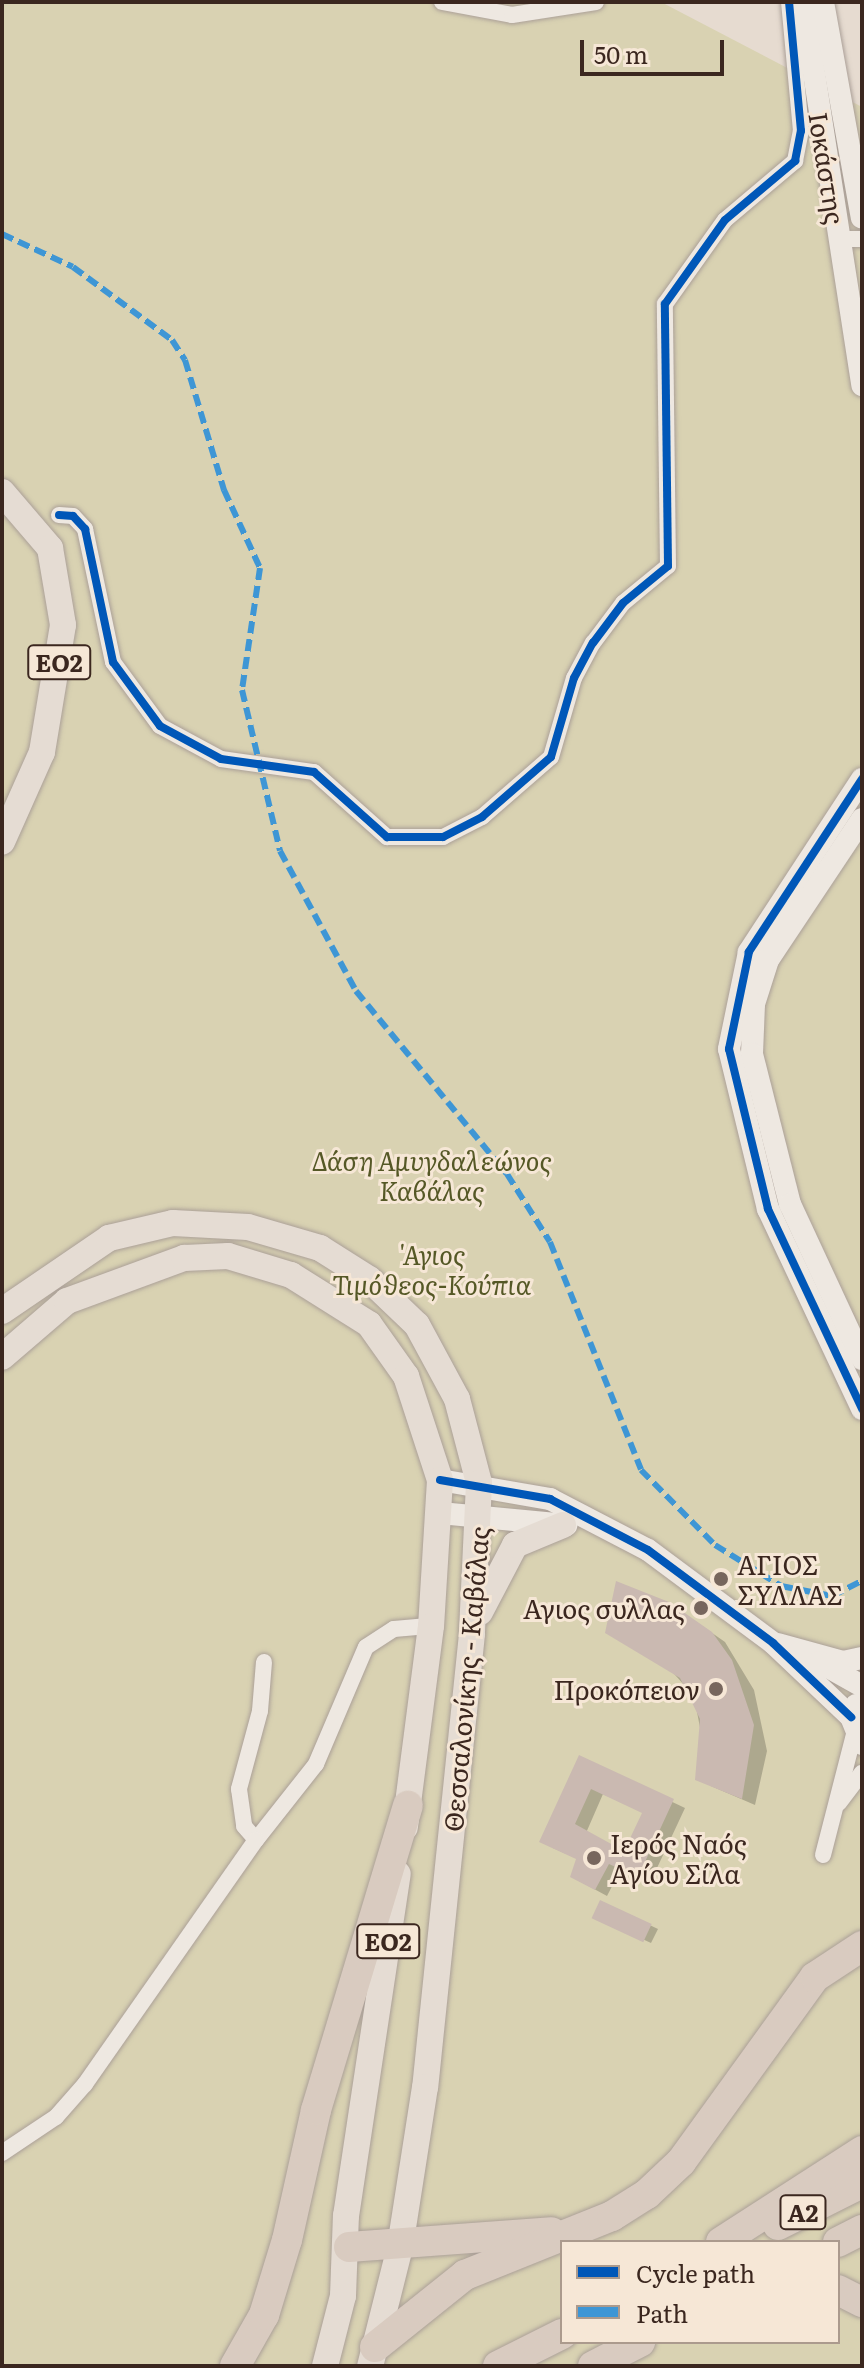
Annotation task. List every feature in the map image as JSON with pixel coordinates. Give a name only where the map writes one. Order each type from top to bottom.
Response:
[{"type":"highway","points":[[235,2366],[278,2270],[316,2110],[408,1806]]},
{"type":"highway","points":[[373,2357],[465,2275],[630,2205],[681,2162],[815,1977],[827,1953],[862,1929]]},
{"type":"highway","points":[[815,1977],[862,1946]]},
{"type":"highway","points":[[724,2240],[862,2151]]},
{"type":"highway","name":"Α2","points":[[749,2240],[862,2183]]},
{"type":"highway","name":"Α2","points":[[840,2241],[862,2230]]},
{"type":"highway","points":[[349,2247],[400,2247],[418,2237],[573,2231]]},
{"type":"highway","points":[[840,2291],[862,2302]]},
{"type":"highway","points":[[498,2366],[560,2335]]},
{"type":"highway","points":[[593,2366],[636,2344]]},
{"type":"main road","name":"ΕΟ2","points":[[2,492],[50,548],[63,625],[42,752],[2,842]]},
{"type":"main road","name":"Θεσσαλονίκης - Καβάλας","points":[[2,1311],[71,1257],[142,1227],[206,1221],[304,1241],[369,1279],[417,1325],[457,1399],[479,1483],[472,1634],[425,2087],[400,2247],[373,2357]]},
{"type":"main road","name":"Θεσσαλονίκης - Καβάλας","points":[[2,1357],[67,1301],[131,1272],[184,1258],[255,1262],[321,1289],[369,1324],[406,1376],[440,1480],[431,1626],[408,1806],[346,2216],[349,2247],[325,2366]]},
{"type":"main road","points":[[472,1634],[515,1545],[563,1525]]},
{"type":"street","points":[[442,2],[512,15],[596,2]]},
{"type":"street","points":[[59,515],[83,525],[100,573],[113,662],[160,726],[235,763],[314,772],[387,837],[443,837],[482,817],[551,757],[574,678],[593,643],[623,603],[668,566],[665,304],[725,220],[795,161],[801,131],[789,2]]},
{"type":"street","name":"Ιοκάστης","points":[[803,2],[862,385]]},
{"type":"street","name":"Ιοκάστης","points":[[823,2],[852,146],[862,219]]},
{"type":"street","points":[[852,146],[862,172]]},
{"type":"street","points":[[836,228],[862,219]]},
{"type":"street","points":[[836,228],[862,239]]},
{"type":"street","points":[[862,779],[749,952],[729,1034],[768,1209],[862,1409]]},
{"type":"street","points":[[862,819],[763,971],[752,1054],[790,1204],[862,1359]]},
{"type":"street","points":[[440,1480],[479,1483],[550,1499],[648,1550],[773,1643],[857,1723],[841,1768],[839,1803],[823,1855]]},
{"type":"street","points":[[440,1513],[563,1525],[595,1525]]},
{"type":"street","points":[[2,2153],[56,2117],[85,2084],[256,1840],[316,1764],[366,1647],[394,1629],[431,1626]]},
{"type":"street","points":[[773,1643],[843,1662],[862,1658]]},
{"type":"street","points":[[801,1651],[862,1686]]},
{"type":"street","points":[[256,1840],[244,1826],[239,1789],[260,1711],[264,1662]]},
{"type":"street","points":[[839,1803],[862,1773]]},
{"type":"green space","name":"'Αγιος Τιμόθεος-Κούπια","points":[[2,2],[661,2],[862,107],[862,2366],[2,2366]]},
{"type":"building","name":"Προκόπειον","points":[[616,1581],[669,1602],[712,1632],[732,1660],[754,1725],[742,1799],[695,1780],[700,1719],[680,1678],[605,1633]]},
{"type":"building","points":[[579,1755],[674,1799],[638,1877],[609,1864],[595,1890],[570,1877],[576,1859],[539,1842]],"holes":[[[591,1789],[642,1813],[624,1851],[575,1824]]]},
{"type":"building","points":[[600,1900],[652,1924],[643,1942],[592,1918]]},
{"type":"marked path","points":[[2,234],[73,267],[172,340],[185,360],[224,490],[260,568],[242,690],[280,851],[356,991],[507,1174],[550,1242],[641,1470],[715,1545],[781,1586],[832,1596],[862,1581]]},
{"type":"cycle path","points":[[59,515],[73,516],[85,529],[113,662],[160,726],[221,759],[314,772],[387,837],[443,837],[482,817],[551,757],[574,678],[593,643],[623,603],[668,566],[665,304],[725,220],[795,161],[801,131],[789,2]]},
{"type":"cycle path","points":[[862,779],[749,952],[729,1049],[768,1209],[862,1409]]},
{"type":"cycle path","points":[[440,1480],[550,1499],[648,1550],[773,1643],[851,1717]]},
{"type":"place","name":"ΑΓΙΟΣ ΣΥΛΛΑΣ","points":[[721,1579]]},
{"type":"place","name":"Αγιος συλλας","points":[[701,1608]]},
{"type":"place","name":"Προκόπειον","points":[[716,1689]]},
{"type":"place","name":"Ιερός Ναός Αγίου Σίλα","points":[[594,1858]]},
{"type":"park label","name":"Δάση Αμυγδαλεώνος Καβάλας","points":[[432,1175]]}]
